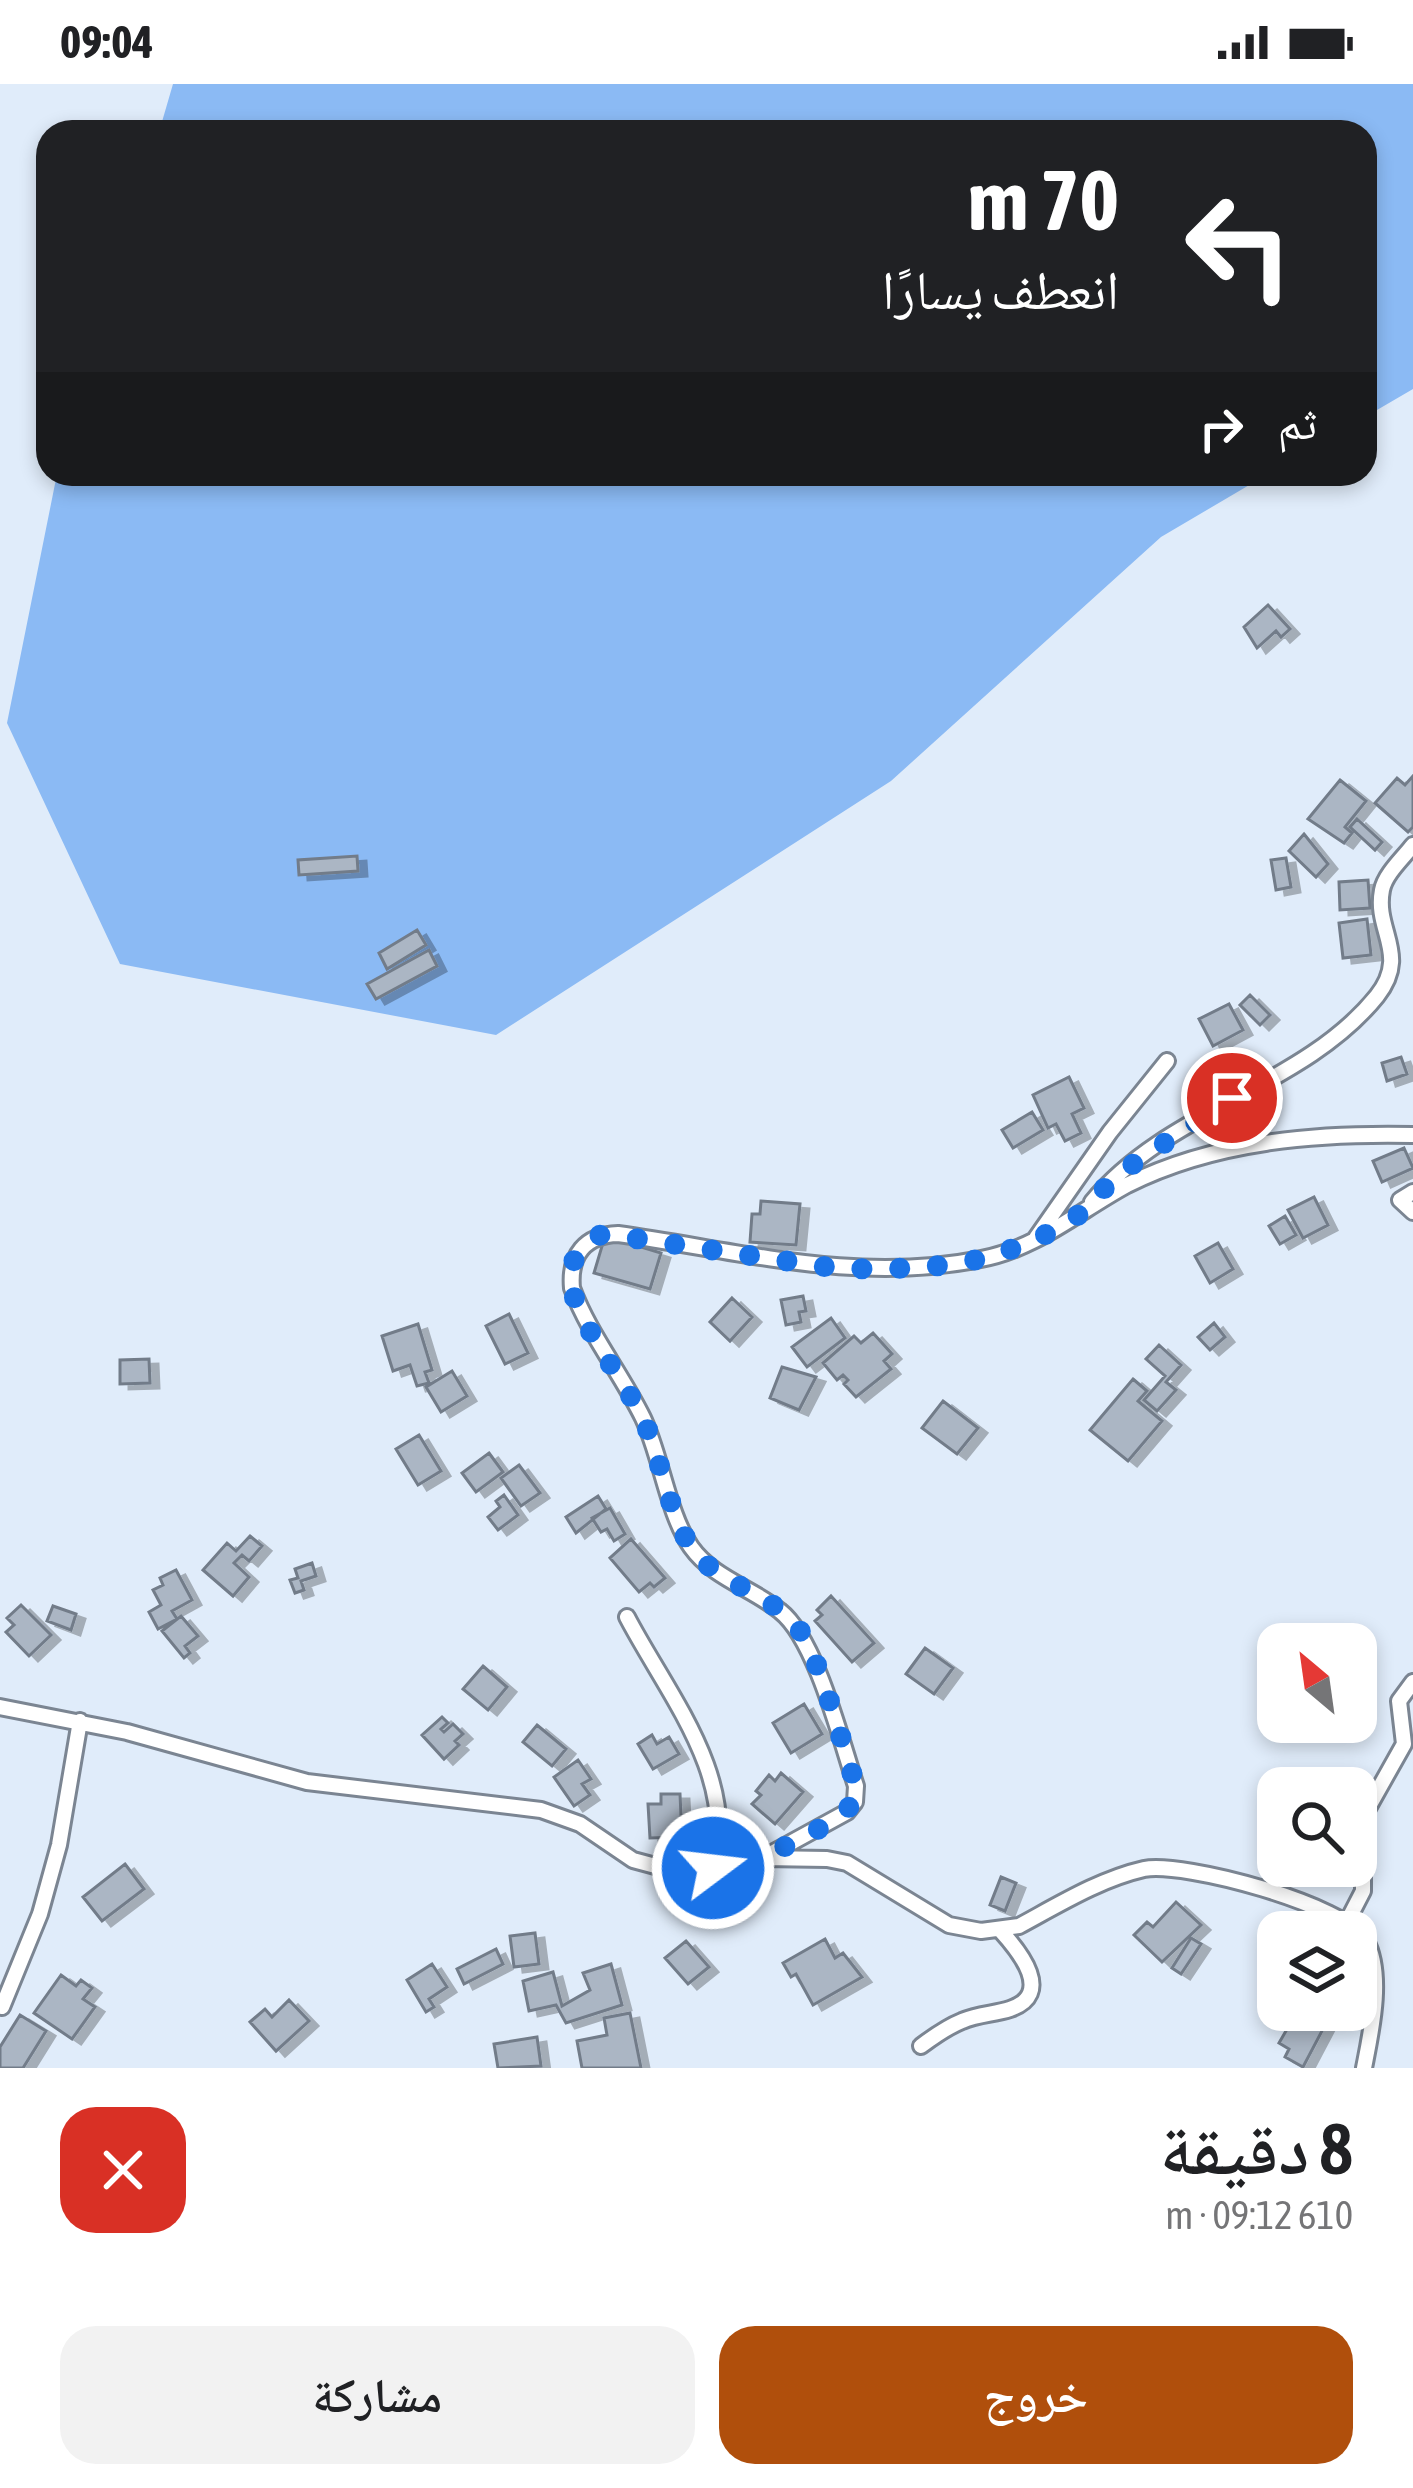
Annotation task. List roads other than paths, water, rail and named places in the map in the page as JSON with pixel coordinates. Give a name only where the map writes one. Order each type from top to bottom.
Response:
[{"type":"street","points":[[1085,1211],[1114,1177],[1303,1058],[1376,998],[1393,967],[1381,895],[1384,882],[1413,844]]},
{"type":"street","points":[[1033,1242],[1096,1150],[1167,1061]]},
{"type":"street","points":[[763,1858],[848,1812],[855,1802],[856,1786],[815,1664],[797,1627],[784,1613],[730,1582],[700,1558],[681,1529],[645,1422],[578,1303],[571,1278],[575,1256],[595,1236],[618,1234],[795,1265],[887,1270],[981,1259],[1033,1242],[1162,1169],[1202,1156],[1298,1139],[1413,1135]]},
{"type":"street","points":[[1413,1192],[1400,1200],[1413,1211]]},
{"type":"street","points":[[627,1617],[709,1772],[719,1841],[713,1868]]},
{"type":"street","points":[[1353,1911],[1363,1891],[1363,1817],[1403,1749],[1399,1701],[1413,1682]]},
{"type":"street","points":[[0,1707],[80,1721],[308,1782],[541,1810],[580,1824],[633,1860],[652,1867],[692,1871],[763,1858],[800,1857],[847,1863],[949,1925],[1001,1931],[1118,1877],[1169,1867],[1320,1911]]},
{"type":"street","points":[[2,2007],[40,1914],[59,1844],[80,1721]]},
{"type":"street","points":[[920,2046],[962,2021],[1009,2009],[1027,1999],[1033,1985],[1030,1972],[1001,1931]]},
{"type":"street","points":[[1364,2068],[1370,2031]]}]
